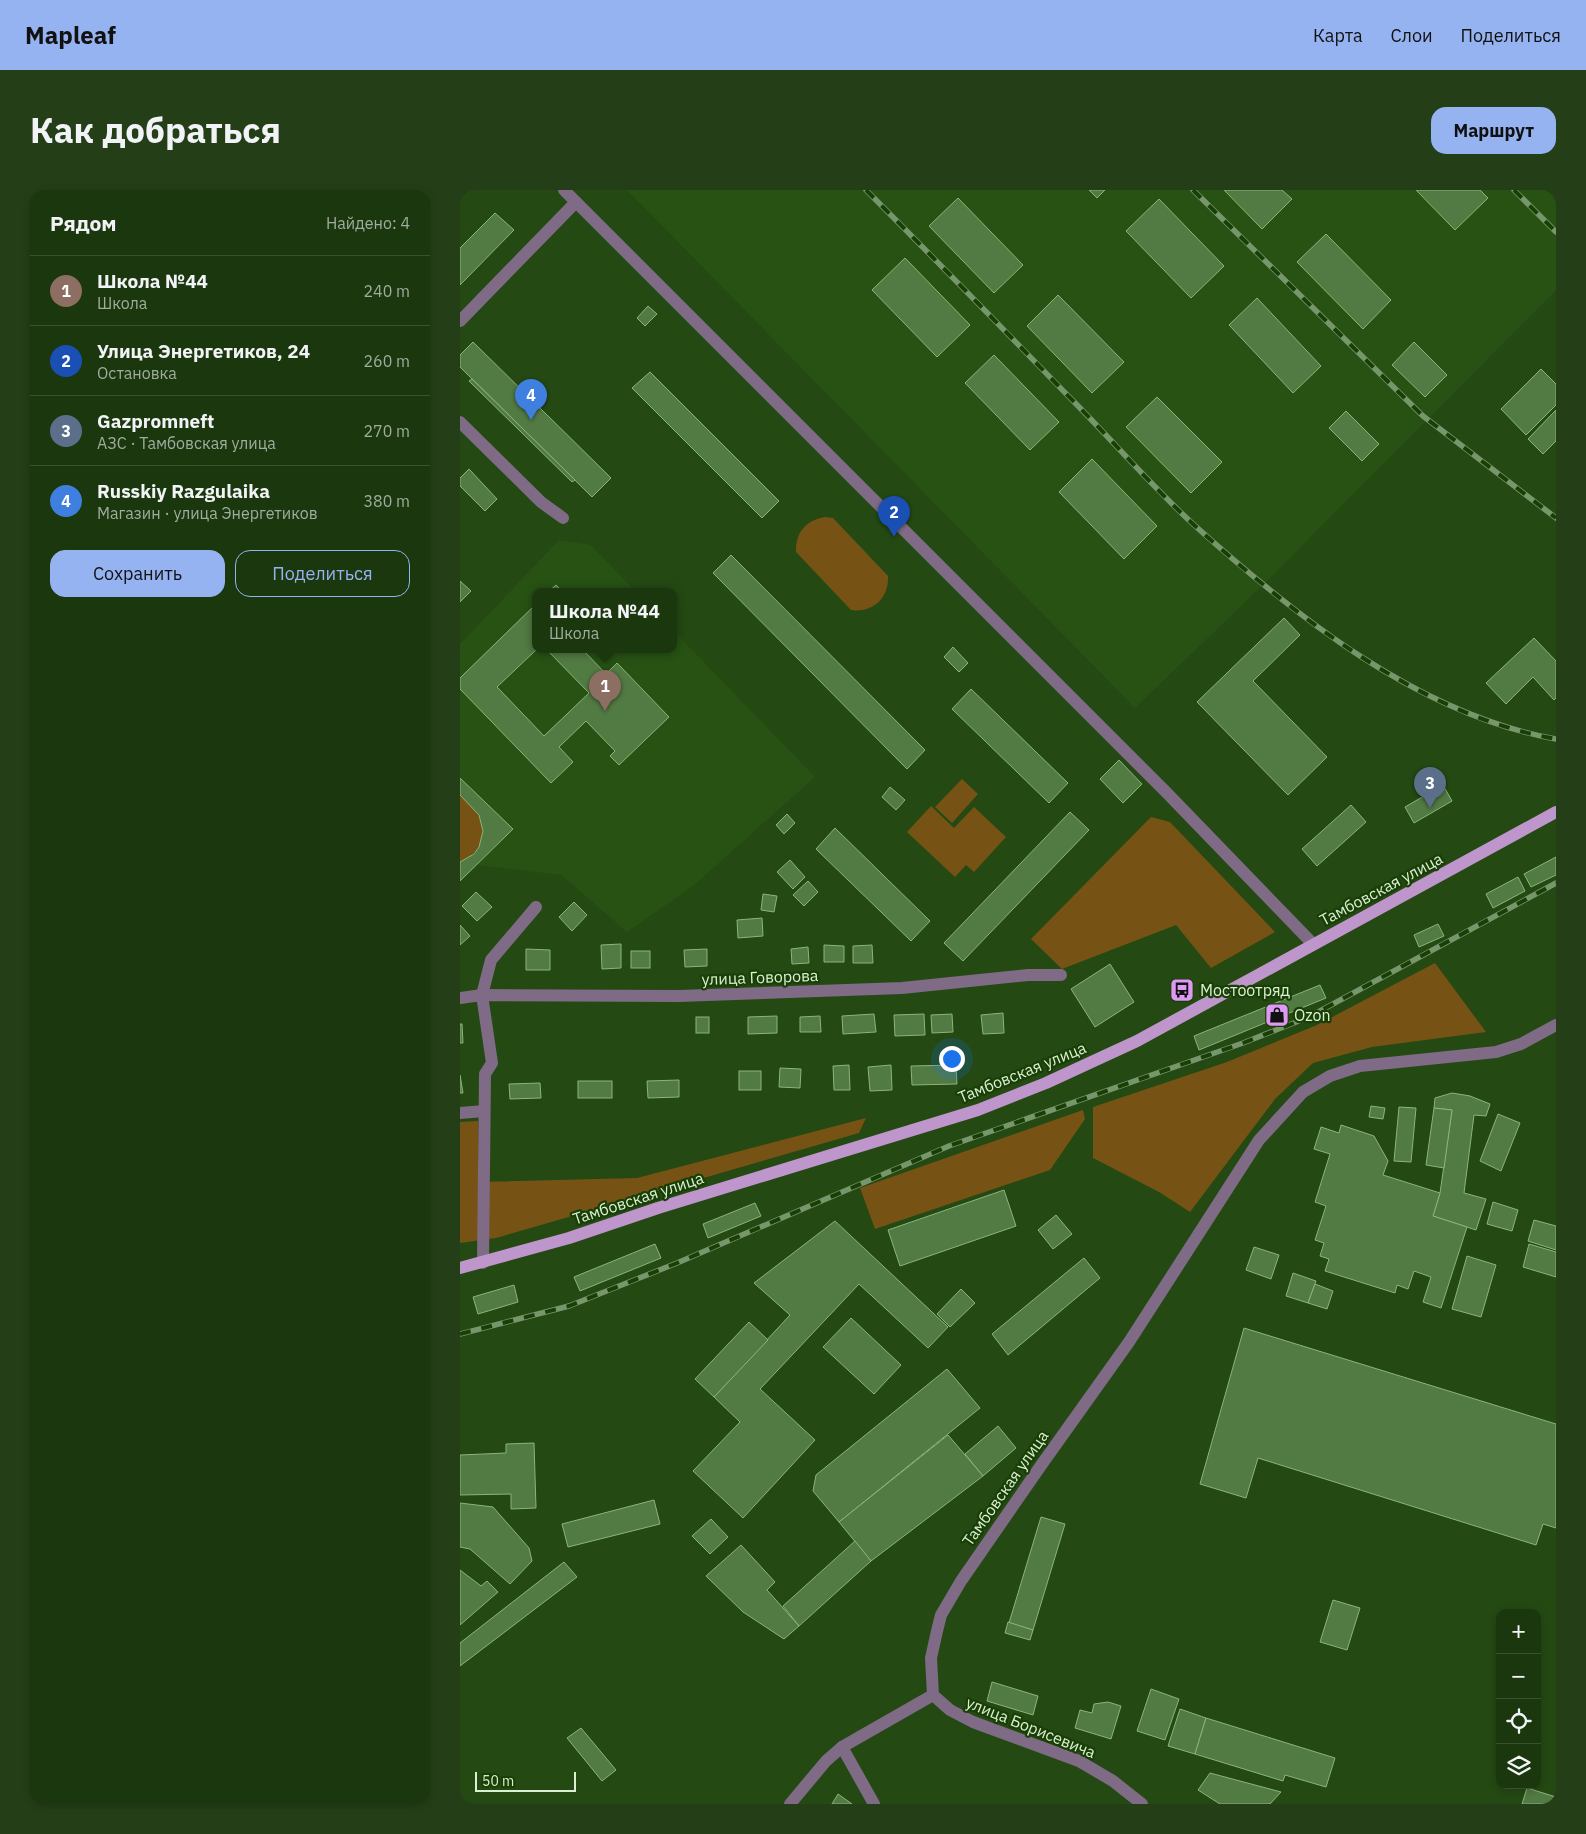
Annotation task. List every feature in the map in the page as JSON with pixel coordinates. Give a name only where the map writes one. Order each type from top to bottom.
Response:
[{"type":"main road","name":"Тамбовская улица","points":[[460,1268],[483,1263],[978,1110],[1046,1083],[1137,1041],[1556,812]]},
{"type":"street","points":[[564,190],[1166,792],[1313,944]]},
{"type":"street","points":[[460,321],[576,202]]},
{"type":"street","points":[[460,422],[540,502],[564,518]]},
{"type":"street","points":[[483,1263],[485,1074],[492,1062],[482,995],[490,960],[536,907]]},
{"type":"street","name":"улица Говорова","points":[[460,998],[482,995],[689,996],[902,988],[1028,975],[1061,975]]},
{"type":"street","name":"Тамбовская улица","points":[[934,1695],[931,1658],[937,1631],[941,1615],[961,1581],[1129,1342],[1259,1140],[1303,1092],[1330,1076],[1360,1066],[1496,1052],[1522,1044],[1556,1025]]},
{"type":"street","points":[[460,1113],[484,1112]]},
{"type":"street","points":[[790,1804],[826,1761],[842,1747],[934,1695]]},
{"type":"street","name":"улица Борисевича","points":[[934,1695],[950,1710],[973,1722],[1079,1761],[1113,1781],[1142,1804]]},
{"type":"street","points":[[842,1747],[874,1804]]},
{"type":"shaded area","points":[[627,190],[1556,190],[1556,290],[1264,584],[1135,708]]},
{"type":"shaded area","points":[[825,517],[833,518],[888,576],[888,584],[883,597],[873,606],[866,609],[851,610],[796,552],[797,539],[803,528],[812,521]]},
{"type":"shaded area","points":[[559,540],[591,545],[632,588],[532,588],[532,653],[677,653],[677,634],[815,777],[692,887],[627,932],[561,875],[477,865],[460,881],[460,644]]},
{"type":"shaded area","points":[[962,779],[978,794],[952,823],[935,807]]},
{"type":"shaded area","points":[[460,795],[477,813],[482,823],[483,837],[472,855],[460,862]]},
{"type":"shaded area","points":[[931,806],[954,828],[974,807],[1006,837],[974,872],[966,865],[955,877],[907,832]]},
{"type":"shaded area","points":[[1151,817],[1170,822],[1275,932],[1211,968],[1176,925],[1062,969],[1031,939]]},
{"type":"shaded area","points":[[1435,963],[1486,1032],[1372,1047],[1313,1063],[1275,1099],[1190,1212],[1159,1192],[1093,1158],[1093,1107],[1227,1062],[1317,1025]]},
{"type":"shaded area","points":[[1083,1110],[1085,1119],[1050,1170],[875,1229],[860,1188]]},
{"type":"shaded area","points":[[866,1118],[859,1133],[496,1238],[460,1243],[460,1122],[478,1121],[478,1182],[637,1178]]},
{"type":"building","points":[[1089,190],[1105,190],[1097,198]]},
{"type":"building","points":[[1224,190],[1282,190],[1292,199],[1262,229]]},
{"type":"building","points":[[1416,190],[1480,190],[1488,198],[1455,230]]},
{"type":"building","points":[[958,198],[1023,265],[994,293],[929,226]]},
{"type":"building","points":[[1159,199],[1224,266],[1191,298],[1126,231]]},
{"type":"building","points":[[495,213],[514,230],[460,285],[460,248]]},
{"type":"building","points":[[1326,234],[1391,300],[1363,329],[1297,262]]},
{"type":"building","points":[[905,258],[970,325],[937,357],[872,290]]},
{"type":"building","points":[[1058,295],[1124,362],[1092,393],[1027,326]]},
{"type":"building","points":[[1257,298],[1321,366],[1293,393],[1229,325]]},
{"type":"building","points":[[648,306],[657,314],[645,326],[637,318]]},
{"type":"building","points":[[473,342],[611,478],[592,497],[460,367],[460,355]]},
{"type":"building","points":[[1414,342],[1447,375],[1425,397],[1392,365]]},
{"type":"building","points":[[994,355],[1059,422],[1030,450],[965,383]]},
{"type":"building","points":[[1541,369],[1556,384],[1556,405],[1526,435],[1501,409]]},
{"type":"building","points":[[650,372],[779,501],[762,518],[632,388]]},
{"type":"building","points":[[472,379],[575,480],[572,482],[469,381]]},
{"type":"building","points":[[1157,397],[1222,462],[1191,493],[1126,427]]},
{"type":"building","points":[[1556,410],[1556,441],[1543,454],[1528,439]]},
{"type":"building","points":[[1346,411],[1379,444],[1362,461],[1329,428]]},
{"type":"building","points":[[1092,459],[1157,526],[1124,559],[1059,492]]},
{"type":"building","points":[[469,469],[497,499],[485,511],[460,486],[460,478]]},
{"type":"building","points":[[731,555],[925,750],[907,769],[713,573]]},
{"type":"building","points":[[460,581],[471,591],[460,602]]},
{"type":"building","points":[[532,608],[533,653],[497,687],[544,736],[589,693],[550,653],[586,653],[606,674],[617,663],[669,717],[619,765],[610,756],[615,751],[586,721],[559,747],[573,762],[551,783],[460,689],[460,678]]},
{"type":"building","points":[[1284,618],[1300,635],[1253,681],[1327,757],[1288,795],[1197,702]]},
{"type":"building","points":[[1534,638],[1556,661],[1556,698],[1554,700],[1533,677],[1506,704],[1486,683]]},
{"type":"building","points":[[953,647],[968,663],[959,672],[944,657]]},
{"type":"building","points":[[971,689],[1068,783],[1049,803],[952,709]]},
{"type":"building","points":[[1119,760],[1142,784],[1123,803],[1100,779]]},
{"type":"building","points":[[460,778],[513,829],[460,881],[460,862],[474,854],[479,847],[483,831],[479,815],[460,795]]},
{"type":"building","points":[[1443,785],[1452,801],[1414,823],[1405,807]]},
{"type":"building","points":[[890,787],[905,800],[896,810],[882,797]]},
{"type":"building","points":[[1351,805],[1366,822],[1317,866],[1302,849]]},
{"type":"building","points":[[1070,812],[1089,830],[963,961],[944,943]]},
{"type":"building","points":[[787,814],[795,823],[784,834],[776,825]]},
{"type":"building","points":[[835,828],[930,921],[911,941],[816,849]]},
{"type":"building","points":[[1556,857],[1556,875],[1531,887],[1524,874]]},
{"type":"building","points":[[790,860],[805,877],[793,889],[777,872]]},
{"type":"building","points":[[1518,877],[1525,891],[1493,908],[1486,894]]},
{"type":"building","points":[[808,881],[818,892],[804,906],[793,895]]},
{"type":"building","points":[[476,892],[492,907],[477,921],[462,906]]},
{"type":"building","points":[[763,894],[777,896],[774,912],[761,910]]},
{"type":"building","points":[[574,902],[587,915],[572,931],[559,917]]},
{"type":"building","points":[[762,918],[763,936],[738,938],[737,920]]},
{"type":"building","points":[[1438,924],[1444,936],[1419,947],[1414,935]]},
{"type":"building","points":[[460,925],[470,936],[460,945]]},
{"type":"building","points":[[621,944],[621,968],[602,969],[601,945]]},
{"type":"building","points":[[824,945],[844,946],[844,962],[824,962]]},
{"type":"building","points":[[872,945],[873,963],[853,963],[853,946]]},
{"type":"building","points":[[808,947],[809,963],[792,964],[791,949]]},
{"type":"building","points":[[526,949],[550,950],[550,970],[526,970]]},
{"type":"building","points":[[707,949],[707,966],[685,967],[684,950]]},
{"type":"building","points":[[631,951],[650,951],[650,968],[631,968]]},
{"type":"building","points":[[1110,964],[1134,1002],[1095,1027],[1071,989]]},
{"type":"building","points":[[1320,985],[1326,998],[1199,1050],[1194,1036]]},
{"type":"building","points":[[1003,1013],[1004,1033],[983,1034],[981,1015]]},
{"type":"building","points":[[874,1014],[876,1032],[843,1034],[842,1016]]},
{"type":"building","points":[[924,1014],[925,1035],[895,1036],[894,1015]]},
{"type":"building","points":[[952,1014],[953,1032],[932,1033],[931,1015]]},
{"type":"building","points":[[777,1016],[777,1033],[748,1034],[748,1017]]},
{"type":"building","points":[[820,1016],[821,1032],[800,1032],[800,1017]]},
{"type":"building","points":[[696,1017],[709,1017],[709,1033],[696,1033]]},
{"type":"building","points":[[460,1024],[462,1024],[463,1043],[460,1043]]},
{"type":"building","points":[[849,1065],[850,1090],[834,1090],[833,1066]]},
{"type":"building","points":[[891,1065],[892,1090],[870,1091],[868,1067]]},
{"type":"building","points":[[956,1065],[957,1084],[912,1085],[911,1066]]},
{"type":"building","points":[[780,1068],[801,1069],[800,1088],[779,1087]]},
{"type":"building","points":[[739,1071],[761,1071],[761,1090],[739,1090]]},
{"type":"building","points":[[460,1075],[463,1093],[460,1093]]},
{"type":"building","points":[[679,1080],[679,1097],[648,1098],[647,1081]]},
{"type":"building","points":[[578,1081],[612,1081],[612,1098],[578,1098]]},
{"type":"building","points":[[540,1083],[541,1098],[510,1099],[509,1084]]},
{"type":"building","points":[[1452,1093],[1470,1096],[1490,1104],[1486,1116],[1474,1115],[1464,1193],[1486,1199],[1476,1230],[1433,1216],[1440,1193],[1452,1110],[1434,1108],[1435,1098]]},
{"type":"building","points":[[1371,1106],[1385,1108],[1383,1119],[1369,1117]]},
{"type":"building","points":[[1399,1107],[1416,1108],[1411,1162],[1394,1161]]},
{"type":"building","points":[[1434,1108],[1452,1110],[1444,1168],[1426,1165]]},
{"type":"building","points":[[1498,1114],[1520,1123],[1501,1171],[1480,1161]]},
{"type":"building","points":[[1341,1125],[1374,1136],[1388,1161],[1383,1175],[1440,1193],[1433,1216],[1467,1227],[1441,1308],[1423,1302],[1431,1277],[1414,1271],[1408,1289],[1397,1285],[1395,1293],[1325,1271],[1329,1259],[1320,1256],[1324,1243],[1315,1240],[1326,1206],[1315,1202],[1330,1154],[1314,1149],[1321,1127],[1339,1133]]},
{"type":"building","points":[[1004,1190],[1016,1226],[900,1266],[888,1230]]},
{"type":"building","points":[[1493,1202],[1518,1210],[1512,1231],[1487,1224]]},
{"type":"building","points":[[755,1203],[761,1216],[708,1238],[703,1224]]},
{"type":"building","points":[[1056,1215],[1072,1234],[1053,1249],[1038,1230]]},
{"type":"building","points":[[1534,1220],[1556,1226],[1556,1250],[1528,1241]]},
{"type":"building","points":[[835,1221],[948,1327],[928,1348],[859,1284],[760,1389],[815,1440],[743,1518],[693,1471],[740,1422],[714,1397],[790,1315],[754,1283]]},
{"type":"building","points":[[655,1244],[661,1258],[580,1291],[574,1277]]},
{"type":"building","points":[[1529,1244],[1556,1252],[1556,1277],[1523,1267]]},
{"type":"building","points":[[1254,1247],[1279,1255],[1271,1279],[1246,1270]]},
{"type":"building","points":[[1467,1256],[1496,1265],[1481,1317],[1452,1309]]},
{"type":"building","points":[[1084,1258],[1100,1278],[1008,1355],[992,1334]]},
{"type":"building","points":[[1293,1273],[1316,1281],[1308,1303],[1286,1296]]},
{"type":"building","points":[[1315,1284],[1333,1291],[1327,1309],[1308,1303]]},
{"type":"building","points":[[514,1285],[518,1302],[478,1314],[473,1297]]},
{"type":"building","points":[[961,1289],[975,1303],[950,1327],[937,1314]]},
{"type":"building","points":[[851,1318],[901,1365],[874,1394],[823,1347]]},
{"type":"building","points":[[749,1322],[768,1340],[714,1397],[695,1379]]},
{"type":"building","points":[[1244,1328],[1556,1424],[1556,1528],[1543,1524],[1536,1545],[1258,1458],[1246,1498],[1200,1484]]},
{"type":"building","points":[[947,1369],[980,1408],[839,1522],[813,1491],[816,1475]]},
{"type":"building","points":[[998,1426],[1016,1448],[983,1476],[965,1454]]},
{"type":"building","points":[[948,1435],[983,1476],[871,1561],[839,1522]]},
{"type":"building","points":[[534,1443],[536,1508],[511,1509],[511,1494],[460,1495],[460,1455],[506,1453],[506,1444]]},
{"type":"building","points":[[654,1500],[660,1524],[568,1547],[562,1524]]},
{"type":"building","points":[[460,1503],[493,1507],[529,1548],[532,1561],[510,1584],[470,1549],[460,1547]]},
{"type":"building","points":[[1041,1517],[1065,1524],[1033,1630],[1009,1623]]},
{"type":"building","points":[[711,1519],[728,1537],[710,1554],[692,1536]]},
{"type":"building","points":[[855,1541],[871,1561],[799,1626],[783,1606]]},
{"type":"building","points":[[741,1545],[775,1582],[767,1590],[799,1626],[784,1639],[743,1612],[706,1576]]},
{"type":"building","points":[[564,1562],[577,1577],[460,1666],[460,1643]]},
{"type":"building","points":[[460,1570],[481,1586],[487,1581],[498,1592],[460,1625]]},
{"type":"building","points":[[1333,1600],[1360,1608],[1347,1650],[1320,1642]]},
{"type":"building","points":[[1008,1622],[1033,1630],[1030,1640],[1005,1633]]},
{"type":"building","points":[[992,1682],[1038,1696],[1033,1715],[987,1701]]},
{"type":"building","points":[[1151,1689],[1179,1699],[1165,1740],[1137,1731]]},
{"type":"building","points":[[1108,1702],[1121,1706],[1111,1739],[1075,1728],[1080,1710],[1092,1713],[1094,1704]]},
{"type":"building","points":[[1180,1709],[1206,1718],[1195,1754],[1168,1746]]},
{"type":"building","points":[[1206,1718],[1335,1758],[1326,1787],[1285,1775],[1283,1781],[1195,1754]]},
{"type":"building","points":[[581,1728],[616,1770],[602,1781],[567,1738]]},
{"type":"building","points":[[1210,1773],[1281,1792],[1270,1804],[1220,1804],[1198,1790]]},
{"type":"building","points":[[1527,1789],[1556,1797],[1556,1804],[1522,1804]]},
{"type":"building","points":[[838,1794],[852,1804],[832,1804]]},
{"type":"railway","points":[[866,190],[1027,353],[1164,496],[1193,524],[1273,593],[1361,657],[1408,684],[1456,708],[1505,727],[1556,739]]},
{"type":"railway","points":[[1193,190],[1423,416],[1556,518]]},
{"type":"railway","points":[[1514,190],[1556,232]]},
{"type":"railway","points":[[460,1334],[569,1306],[677,1263],[949,1146],[1243,1043],[1309,1017],[1556,883]]},
{"type":"place","name":"Russkiy Razgulaika","points":[[531,420]]},
{"type":"place","name":"Улица Энергетиков, 24","points":[[894,537]]},
{"type":"place","name":"Школа №44","points":[[605,711]]},
{"type":"place","name":"Gazpromneft","points":[[1430,808]]},
{"type":"place","name":"Мостоотряд","points":[[1182,990]]},
{"type":"place","name":"Ozon","points":[[1277,1015]]}]
